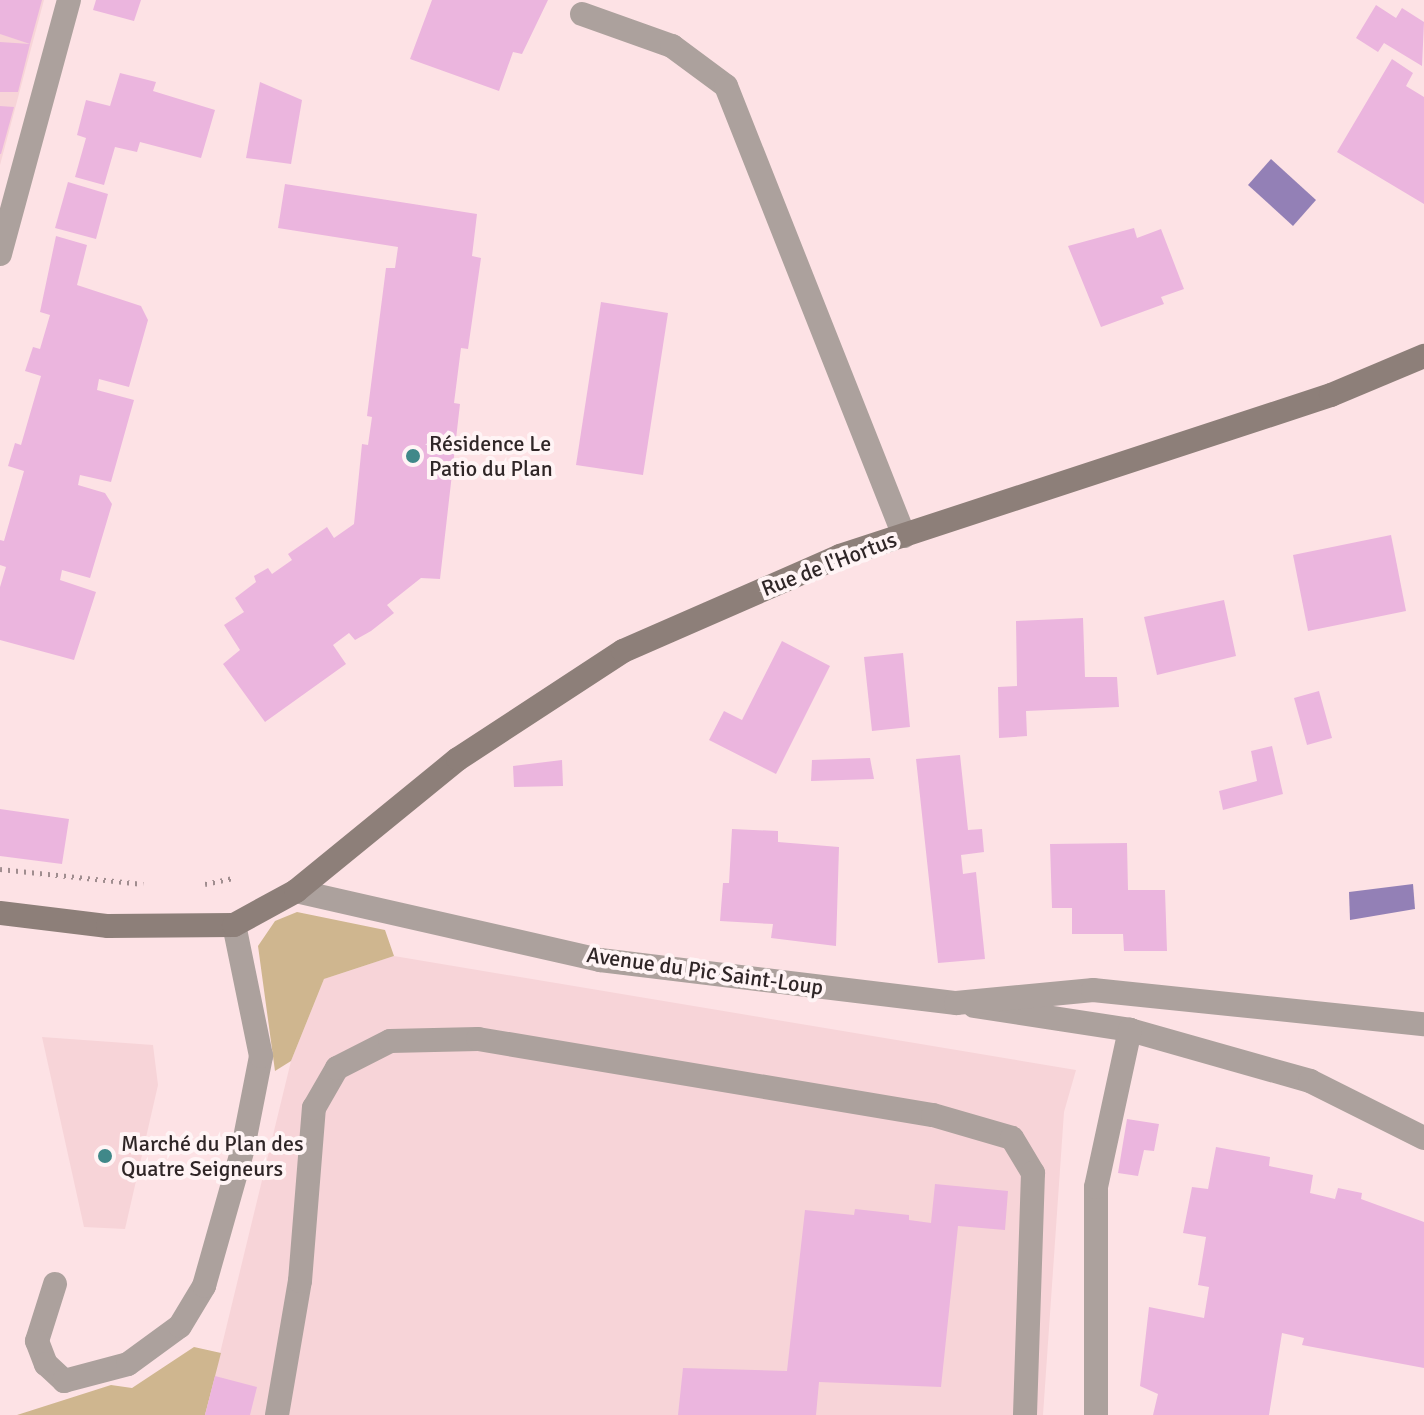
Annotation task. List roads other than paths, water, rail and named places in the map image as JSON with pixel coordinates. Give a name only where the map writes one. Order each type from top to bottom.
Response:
[{"type":"main road","name":"Rue de l'Hortus","points":[[296,891],[458,759],[623,651],[832,559],[1331,395],[1424,356]]},
{"type":"main road","points":[[1,914],[108,926],[234,925],[296,891]]},
{"type":"street","points":[[0,254],[69,0]]},
{"type":"street","points":[[582,14],[672,46],[726,86],[904,536]]},
{"type":"street","name":"Avenue du Pic Saint-Loup","points":[[296,891],[600,960],[956,1003],[1093,990],[1424,1024]]},
{"type":"street","points":[[55,1284],[37,1341],[46,1364],[64,1381],[128,1364],[180,1326],[204,1286],[243,1148],[261,1056],[234,925]]},
{"type":"street","points":[[956,1003],[1130,1030],[1310,1081],[1424,1138]]},
{"type":"street","points":[[1096,1415],[1096,1187],[1130,1030]]},
{"type":"street","points":[[277,1415],[300,1281],[314,1108],[337,1068],[390,1041],[478,1039],[933,1115],[1012,1138],[1033,1173],[1025,1415]]},
{"type":"place","name":"Résidence Le Patio du Plan","points":[[413,456]]},
{"type":"place","name":"Marché du Plan des Quatre Seigneurs","points":[[105,1156]]}]
